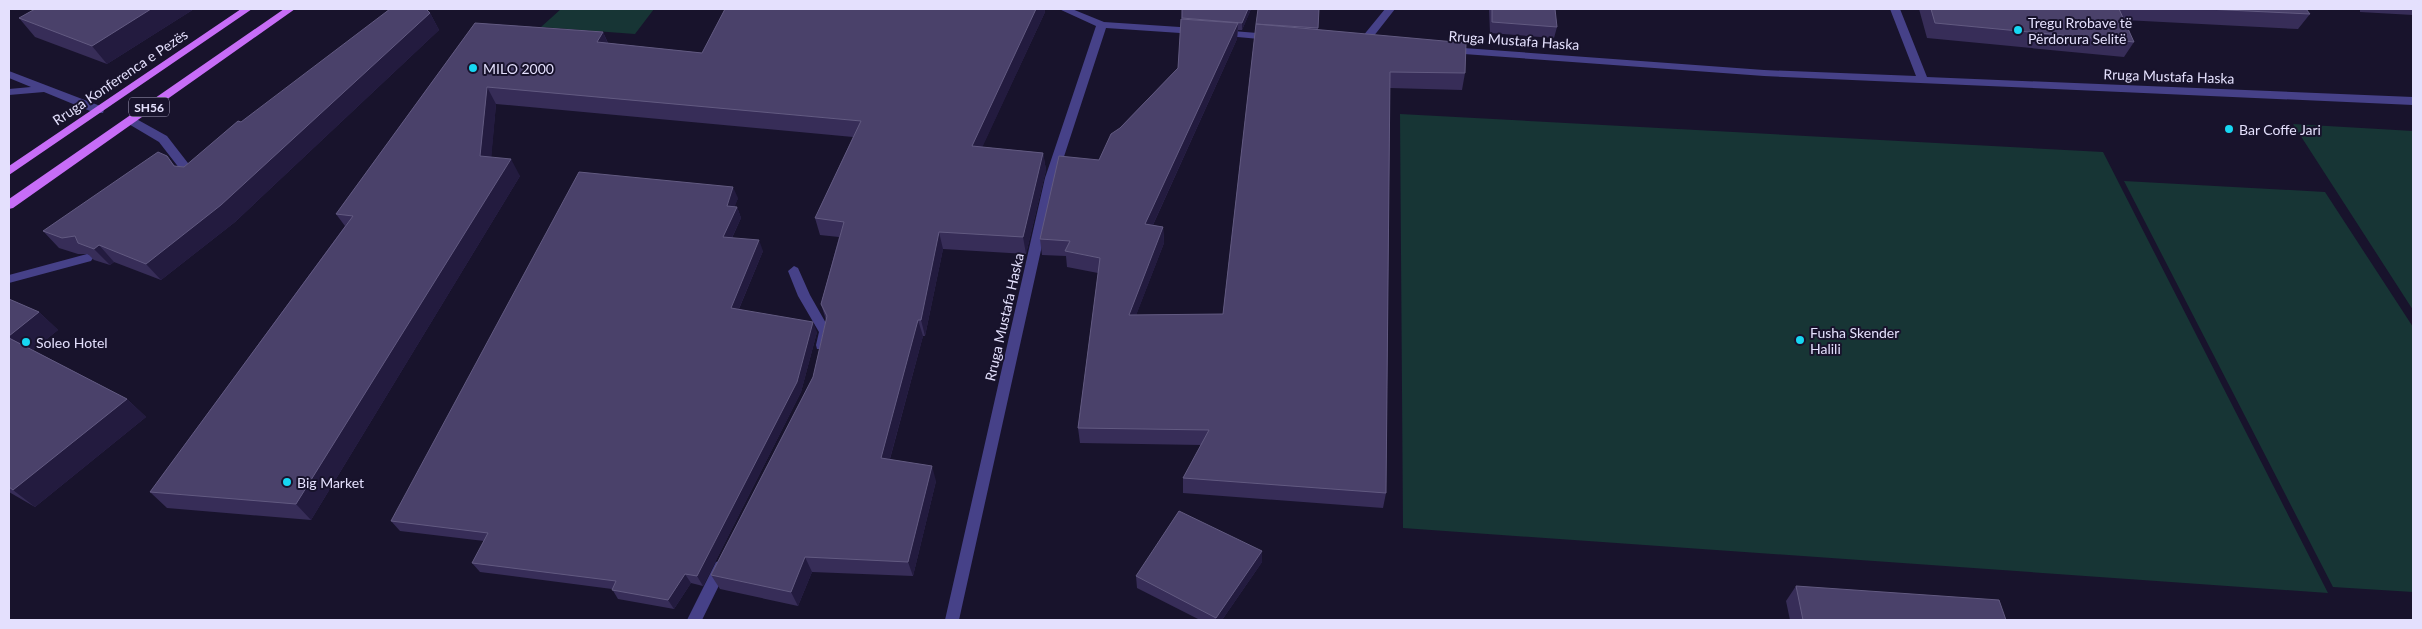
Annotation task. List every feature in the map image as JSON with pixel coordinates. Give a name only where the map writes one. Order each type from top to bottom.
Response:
[{"type":"main road","name":"Rruga Konferenca e Pezës","points":[[9,171],[247,9]]},
{"type":"main road","name":"SH56","points":[[9,205],[290,9]]},
{"type":"street","points":[[1064,9],[1102,25],[1285,38]]},
{"type":"street","points":[[1362,44],[1390,9]]},
{"type":"street","points":[[1895,9],[1923,80]]},
{"type":"street","name":"Rruga Mustafa Haska","points":[[952,620],[1051,178],[1102,25]]},
{"type":"street","name":"Rruga Mustafa Haska","points":[[1440,50],[1764,73],[2413,101]]},
{"type":"street","points":[[9,74],[99,110]]},
{"type":"street","points":[[9,92],[46,89]]},
{"type":"street","points":[[131,120],[163,139],[194,179]]},
{"type":"street","points":[[9,279],[87,258]]},
{"type":"street","points":[[794,271],[804,296],[825,332],[818,358]]},
{"type":"street","points":[[694,620],[728,553]]},
{"type":"green space","points":[[561,9],[654,9],[635,34],[541,27]]},
{"type":"green space","name":"Fusha Skender Halili","points":[[1400,114],[2103,152],[2328,593],[1403,528]]},
{"type":"green space","points":[[2293,124],[2413,131],[2413,310]]},
{"type":"green space","points":[[2124,181],[2325,192],[2413,327],[2413,592],[2333,587]]},
{"type":"building","points":[[35,9],[151,9],[92,46],[19,18]]},
{"type":"building","points":[[390,9],[426,9],[430,13],[221,205],[146,264],[99,245],[94,249],[78,243],[75,236],[62,238],[43,231],[158,152],[167,156],[174,166],[184,167],[238,121],[241,122]]},
{"type":"building","points":[[725,9],[1036,9],[972,146],[1043,153],[1023,237],[939,232],[921,320],[918,320],[881,458],[932,466],[908,562],[805,557],[791,592],[711,575],[813,377],[827,316],[821,304],[844,222],[815,218],[861,121],[487,87],[480,156],[511,159],[296,504],[150,492],[353,216],[336,214],[475,23],[603,32],[597,42],[702,53]]},
{"type":"building","points":[[1182,9],[1248,9],[1242,23],[1182,18]]},
{"type":"building","points":[[1258,9],[1319,9],[1318,28],[1256,24]]},
{"type":"building","points":[[1492,9],[1555,9],[1557,27],[1492,22]]},
{"type":"building","points":[[1931,9],[2119,9],[2134,42],[1935,23]]},
{"type":"building","points":[[2206,9],[2306,9],[2310,14]]},
{"type":"building","points":[[1181,19],[1238,23],[1145,224],[1163,227],[1129,315],[1223,314],[1256,24],[1466,43],[1465,73],[1390,72],[1386,493],[1183,478],[1209,430],[1078,428],[1100,258],[1065,251],[1070,241],[1040,239],[1059,156],[1099,160],[1111,134],[1120,128],[1178,68]]},
{"type":"building","points":[[579,172],[733,187],[727,206],[737,207],[723,237],[759,240],[731,308],[813,322],[797,382],[697,576],[685,574],[668,600],[612,590],[616,581],[472,563],[488,533],[391,521]]},
{"type":"building","points":[[9,299],[39,312],[9,336]]},
{"type":"building","points":[[9,338],[127,399],[13,490],[9,487]]},
{"type":"building","points":[[1179,511],[1262,551],[1216,618],[1136,576]]},
{"type":"building","points":[[1796,586],[1999,600],[2006,620],[1803,620]]},
{"type":"place","name":"Tregu Rrobave të Përdorura Selitë","points":[[2018,30]]},
{"type":"place","name":"MILO 2000","points":[[473,68]]},
{"type":"place","name":"Bar Coffe Jari","points":[[2229,129]]},
{"type":"place","name":"Fusha Skender Halili","points":[[1800,340]]},
{"type":"place","name":"Soleo Hotel","points":[[26,342]]},
{"type":"place","name":"Big Market","points":[[287,482]]}]
